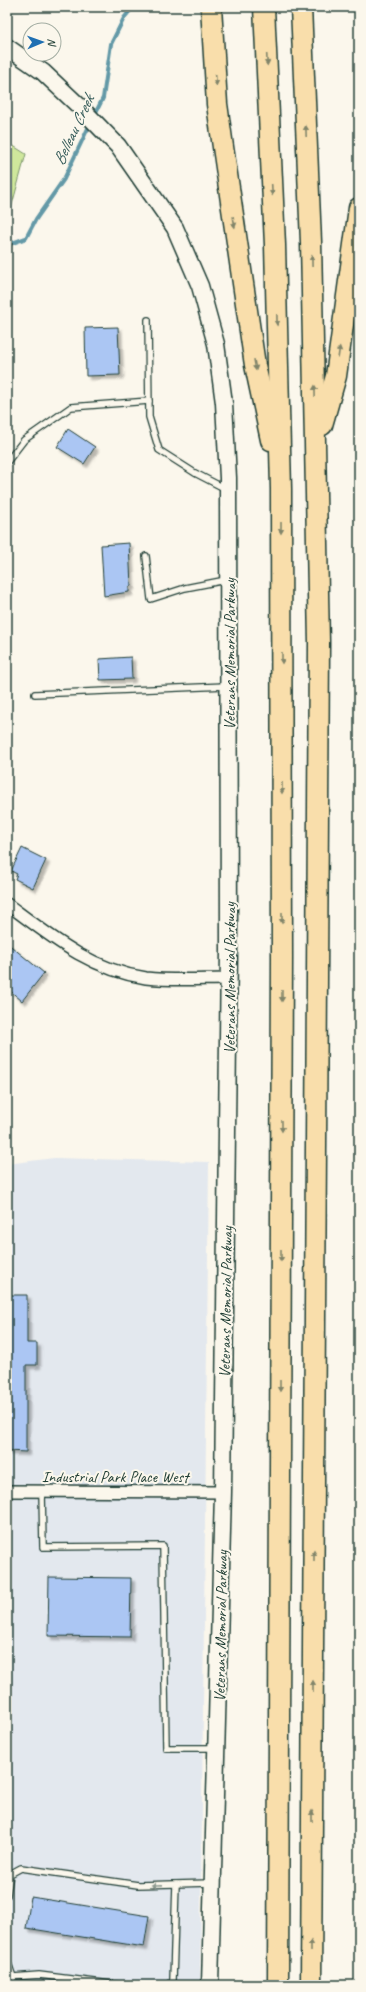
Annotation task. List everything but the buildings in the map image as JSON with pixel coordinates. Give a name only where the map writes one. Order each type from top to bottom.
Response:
[{"type":"highway","points":[[211,7],[218,104],[223,147],[255,365],[281,489]]},
{"type":"highway","points":[[301,13],[311,242],[319,643],[311,1985]]},
{"type":"highway","points":[[264,14],[275,245],[281,489],[282,957],[278,1985]]},
{"type":"highway","points":[[316,444],[336,376],[359,208]]},
{"type":"street","name":"Veterans Memorial Parkway","points":[[7,47],[43,72],[118,146],[175,228],[200,286],[216,344],[224,404],[228,490],[229,978],[223,1492],[210,1985]]},
{"type":"street","points":[[7,904],[63,945],[87,960],[117,971],[146,978],[229,978]]},
{"type":"street","name":"Industrial Park Place West","points":[[7,1491],[223,1492]]},
{"type":"lane","points":[[148,320],[149,417],[159,450],[194,473],[228,490]]},
{"type":"lane","points":[[7,462],[24,440],[71,407],[149,401]]},
{"type":"lane","points":[[146,556],[151,599],[185,588],[228,579]]},
{"type":"lane","points":[[35,694],[229,686]]},
{"type":"lane","points":[[42,1492],[43,1547],[163,1546],[166,1748],[217,1748]]},
{"type":"lane","points":[[7,1895],[10,1874],[21,1868],[138,1886],[213,1883]]},
{"type":"lane","points":[[170,1985],[173,1980],[176,1884]]},
{"type":"lane","points":[[7,1960],[13,1977],[11,1985]]},
{"type":"lane","points":[[13,1977],[39,1975],[119,1985]]},
{"type":"shaded area","points":[[54,1158],[209,1162],[200,1985],[7,1985],[7,1164]]},
{"type":"green space","points":[[7,142],[26,154],[7,223]]},
{"type":"waterway","name":"Belleau Creek","points":[[94,116],[103,98],[111,44],[124,18],[133,7]]},
{"type":"waterway","name":"Belleau Creek","points":[[7,245],[26,238],[36,219],[64,179],[90,124]]}]
